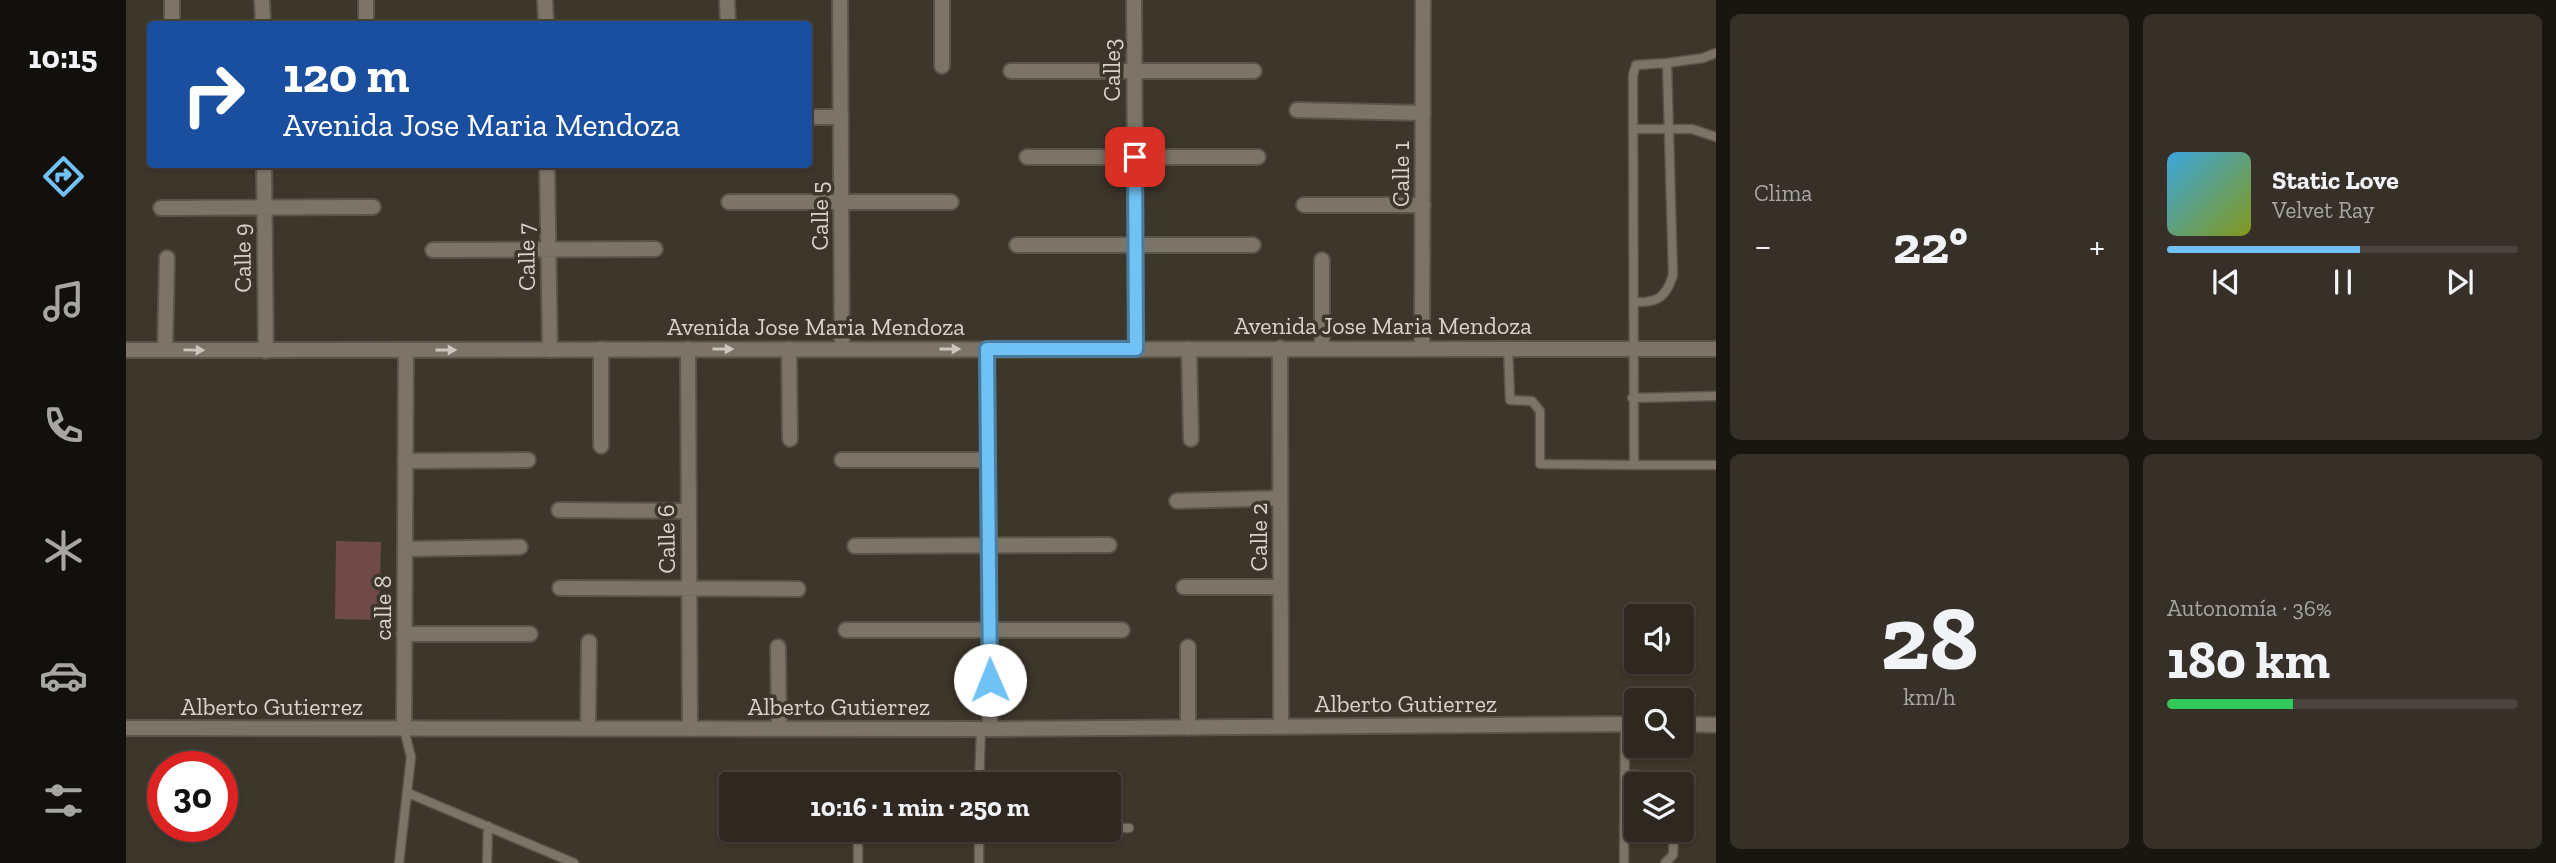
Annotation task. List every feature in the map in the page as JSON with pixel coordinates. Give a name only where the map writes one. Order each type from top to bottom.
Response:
[{"type":"street","points":[[172,0],[172,21]]},
{"type":"street","points":[[262,0],[263,21]]},
{"type":"street","points":[[366,0],[366,21]]},
{"type":"street","points":[[545,0],[546,21]]},
{"type":"street","points":[[727,0],[727,21]]},
{"type":"street","name":"Calle 5","points":[[840,0],[842,348]]},
{"type":"street","points":[[942,0],[942,66]]},
{"type":"street","name":"Calle3","points":[[1134,0],[1136,349]]},
{"type":"street","name":"Calle 1","points":[[1422,348],[1423,0]]},
{"type":"street","points":[[1011,71],[1254,71]]},
{"type":"street","points":[[1297,110],[1423,113]]},
{"type":"street","points":[[812,117],[841,117]]},
{"type":"street","points":[[1027,157],[1258,157]]},
{"type":"street","name":"Calle 9","points":[[264,168],[265,351]]},
{"type":"street","name":"Calle 7","points":[[547,168],[550,349]]},
{"type":"street","points":[[729,202],[951,202]]},
{"type":"street","points":[[1304,205],[1423,205]]},
{"type":"street","points":[[161,208],[373,207]]},
{"type":"street","points":[[1017,245],[1253,245]]},
{"type":"street","points":[[433,250],[655,248]]},
{"type":"street","points":[[165,350],[167,258]]},
{"type":"street","points":[[1322,260],[1322,348]]},
{"type":"street","name":"Calle 2","points":[[1280,348],[1281,727]]},
{"type":"street","name":"Avenida Jose Maria Mendoza","points":[[126,349],[1716,349]]},
{"type":"street","points":[[601,349],[601,446]]},
{"type":"street","name":"Calle 6","points":[[688,349],[690,729]]},
{"type":"street","points":[[789,349],[790,439]]},
{"type":"street","points":[[986,729],[989,631],[987,349]]},
{"type":"street","points":[[1189,349],[1191,439]]},
{"type":"street","name":"calle 8","points":[[404,729],[406,351]]},
{"type":"street","points":[[405,461],[528,460]]},
{"type":"street","points":[[842,460],[988,460]]},
{"type":"street","points":[[1177,501],[1280,498]]},
{"type":"street","points":[[559,510],[689,511]]},
{"type":"street","points":[[855,545],[1109,545]]},
{"type":"street","points":[[405,549],[520,547]]},
{"type":"street","points":[[1184,587],[1280,587]]},
{"type":"street","points":[[560,588],[798,589]]},
{"type":"street","points":[[846,630],[1122,630]]},
{"type":"street","points":[[404,634],[530,634]]},
{"type":"street","points":[[588,729],[589,642]]},
{"type":"street","points":[[778,647],[779,729]]},
{"type":"street","points":[[1188,648],[1188,727]]},
{"type":"street","name":"Alberto Gutierrez","points":[[126,728],[986,729],[1624,724]]},
{"type":"street","points":[[1694,724],[1716,724]]},
{"type":"lane","points":[[1634,466],[1633,75],[1636,65],[1667,63],[1716,53]]},
{"type":"lane","points":[[1634,302],[1654,303],[1662,298],[1673,275],[1667,63]]},
{"type":"lane","points":[[1633,129],[1692,129],[1716,136]]},
{"type":"lane","points":[[1508,347],[1510,400],[1532,401],[1540,411],[1540,464],[1716,465]]},
{"type":"lane","points":[[1632,398],[1716,396]]},
{"type":"lane","name":"calle 8","points":[[399,863],[411,757],[404,729]]},
{"type":"lane","points":[[981,772],[986,729]]},
{"type":"lane","points":[[408,793],[574,863]]},
{"type":"lane","points":[[487,863],[488,826]]},
{"type":"lane","points":[[1121,828],[1129,828]]},
{"type":"lane","points":[[858,842],[858,863]]},
{"type":"lane","points":[[979,842],[979,863]]},
{"type":"lane","points":[[1624,842],[1624,863]]},
{"type":"lane","points":[[1665,863],[1673,855],[1674,842]]},
{"type":"shaded area","points":[[336,541],[381,542],[379,620],[335,619]]},
{"type":"route","points":[[990,680],[987,349],[1136,349],[1135,157]]}]
